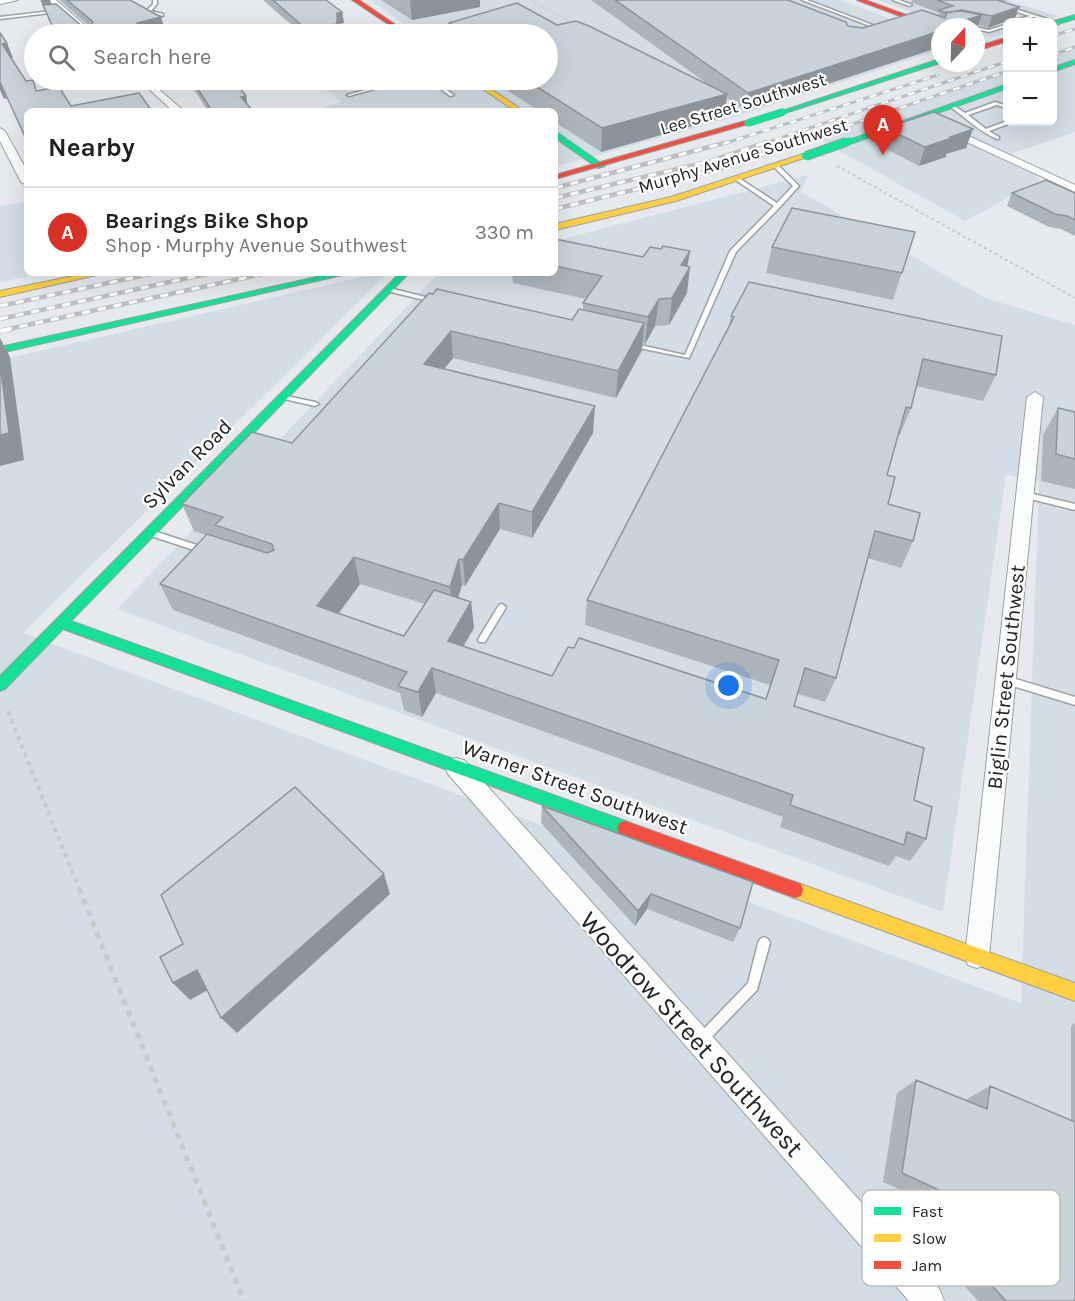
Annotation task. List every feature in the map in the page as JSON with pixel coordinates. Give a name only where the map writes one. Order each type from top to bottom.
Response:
[{"type":"street","points":[[0,2],[14,0]]},
{"type":"street","points":[[51,0],[79,24]]},
{"type":"street","points":[[355,0],[391,24]]},
{"type":"street","points":[[862,0],[931,26]]},
{"type":"street","points":[[1057,22],[1075,17]]},
{"type":"street","points":[[985,45],[1003,40]]},
{"type":"street","points":[[1057,69],[1075,62]]},
{"type":"street","name":"Lee Street Southwest","points":[[558,176],[748,123],[931,64]]},
{"type":"street","name":"Murphy Avenue Southwest","points":[[558,226],[673,199],[1003,88]]},
{"type":"street","points":[[155,90],[176,108]]},
{"type":"street","points":[[488,90],[515,108]]},
{"type":"street","points":[[921,117],[1075,189]]},
{"type":"street","points":[[0,131],[24,176]]},
{"type":"street","points":[[558,137],[601,165]]},
{"type":"street","points":[[1039,172],[1065,171]]},
{"type":"street","points":[[0,294],[73,276]]},
{"type":"street","points":[[0,350],[333,276]]},
{"type":"street","name":"Sylvan Road","points":[[0,685],[402,276]]},
{"type":"street","name":"Biglin Street Southwest","points":[[978,956],[1035,397]]},
{"type":"street","name":"Warner Street Southwest","points":[[61,623],[1075,992]]},
{"type":"street","name":"Woodrow Street Southwest","points":[[456,767],[862,1225]]},
{"type":"street","name":"Woodrow Street Southwest","points":[[916,1286],[929,1301]]},
{"type":"lane","points":[[155,0],[148,12],[162,15]]},
{"type":"lane","points":[[804,0],[881,29],[871,32]]},
{"type":"lane","points":[[895,0],[910,5]]},
{"type":"lane","points":[[1005,8],[1040,18]]},
{"type":"lane","points":[[0,18],[63,10]]},
{"type":"lane","points":[[1027,18],[1034,16]]},
{"type":"lane","points":[[985,30],[1003,27]]},
{"type":"lane","points":[[349,95],[368,90]]},
{"type":"lane","points":[[445,90],[452,95]]},
{"type":"lane","points":[[979,96],[1003,106]]},
{"type":"lane","points":[[966,114],[997,103]]},
{"type":"lane","points":[[951,106],[966,114],[984,131],[998,138]]},
{"type":"lane","points":[[984,131],[1003,124]]},
{"type":"lane","points":[[617,341],[687,357],[734,251],[796,186],[776,166]]},
{"type":"lane","points":[[737,179],[778,206]]},
{"type":"lane","points":[[389,290],[443,302]]},
{"type":"lane","points":[[284,397],[315,404]]},
{"type":"lane","points":[[1024,495],[1075,507]]},
{"type":"lane","points":[[149,532],[221,556]]},
{"type":"lane","points":[[482,640],[502,607]]},
{"type":"lane","points":[[1006,680],[1075,701]]},
{"type":"lane","points":[[700,1042],[753,986],[764,944]]},
{"type":"path","points":[[8,711],[244,1301]]},
{"type":"shaded area","points":[[370,0],[840,0],[931,34],[931,53],[734,117],[558,166],[558,108],[321,108],[342,102],[326,90],[558,90],[558,24],[404,24]]},
{"type":"shaded area","points":[[878,0],[1005,0],[1058,16],[1003,18],[1003,34],[993,37],[985,37],[985,18],[931,19]]},
{"type":"shaded area","points":[[1075,45],[1075,132],[1012,153],[1041,180],[965,221],[813,136],[1003,70],[1003,126],[1057,126],[1057,52]]},
{"type":"shaded area","points":[[808,175],[801,192],[985,298],[1075,325],[1075,1301],[0,1301],[0,360],[367,276],[385,276],[23,633],[1021,1003],[1039,482],[1006,474],[943,912],[117,609],[436,276],[558,276],[558,240]]},
{"type":"shaded area","points":[[24,202],[24,276],[31,276],[0,282],[0,206]]},
{"type":"building","points":[[67,0],[130,0],[161,17],[137,23],[139,24],[92,24],[93,22]]},
{"type":"building","points":[[273,0],[326,0],[342,12],[337,13],[337,24],[300,24]]},
{"type":"building","points":[[615,0],[788,0],[846,22],[848,26],[863,28],[922,10],[945,18],[931,18],[931,34],[748,93]]},
{"type":"building","points":[[937,0],[997,0],[1019,7],[992,16],[961,10],[947,13],[939,10],[953,6]]},
{"type":"building","points":[[517,3],[555,24],[451,24],[449,23]]},
{"type":"building","points":[[56,4],[80,24],[52,24],[43,5]]},
{"type":"building","points":[[962,11],[982,15],[972,18],[945,18],[947,12]]},
{"type":"building","points":[[576,21],[589,26],[727,94],[602,128],[542,90],[558,90],[558,25]]},
{"type":"building","points":[[0,33],[7,43],[2,44],[24,78],[24,90],[61,90],[71,106],[139,93],[150,108],[24,108],[24,134],[0,82]]},
{"type":"building","points":[[198,90],[241,90],[246,96],[241,97],[250,108],[210,108]]},
{"type":"building","points":[[934,112],[973,129],[925,147],[885,128]]},
{"type":"building","points":[[1046,180],[1075,193],[1075,220],[1055,214],[1012,193]]},
{"type":"building","points":[[792,208],[915,232],[902,273],[772,247]]},
{"type":"building","points":[[558,240],[643,257],[650,247],[661,249],[663,246],[690,251],[681,265],[690,267],[672,298],[659,299],[648,317],[583,303],[602,276],[558,267]]},
{"type":"building","points":[[749,282],[1002,336],[996,375],[923,359],[911,408],[906,407],[887,475],[895,477],[888,504],[920,513],[913,541],[875,531],[836,678],[805,668],[794,706],[924,748],[914,800],[932,807],[926,839],[907,832],[904,845],[790,805],[793,795],[432,668],[418,692],[398,686],[407,672],[160,584],[207,534],[267,553],[274,550],[272,544],[215,525],[223,517],[182,504],[252,432],[292,443],[429,293],[433,294],[437,289],[572,320],[579,309],[644,323],[618,371],[451,331],[424,364],[595,406],[532,512],[499,503],[463,560],[459,559],[450,587],[354,557],[317,606],[404,636],[434,590],[471,602],[448,641],[552,676],[568,647],[574,648],[579,638],[766,699],[779,660],[587,600],[734,317],[731,316]]},
{"type":"building","points":[[0,363],[9,433],[0,435]]},
{"type":"building","points":[[1058,408],[1075,412],[1075,459],[1056,454]]},
{"type":"building","points":[[295,787],[384,874],[221,1018],[197,970],[173,983],[160,957],[183,944],[161,895]]},
{"type":"building","points":[[542,806],[753,882],[740,928],[651,894],[638,911]]},
{"type":"building","points":[[916,1080],[987,1109],[990,1086],[1075,1122],[1075,1301],[1006,1301],[992,1286],[1060,1286],[1060,1190],[939,1190],[902,1173]]},
{"type":"railway","points":[[1057,34],[1075,29]]},
{"type":"railway","points":[[1057,53],[1075,47]]},
{"type":"railway","points":[[762,144],[1003,63]]},
{"type":"railway","points":[[794,144],[1005,72]]},
{"type":"railway","points":[[723,144],[938,75]]},
{"type":"railway","points":[[558,187],[728,142]]},
{"type":"railway","points":[[558,197],[711,161],[767,142]]},
{"type":"railway","points":[[558,208],[723,168],[798,142]]},
{"type":"railway","points":[[0,306],[141,276]]},
{"type":"railway","points":[[0,319],[197,276]]},
{"type":"railway","points":[[4,330],[253,276]]},
{"type":"railway","points":[[0,331],[11,329]]},
{"type":"traffic: fast","points":[[1057,22],[1075,17]]},
{"type":"traffic: fast","points":[[1057,68],[1075,62]]},
{"type":"traffic: fast","points":[[783,112],[931,64]]},
{"type":"traffic: fast","points":[[850,141],[1003,88]]},
{"type":"traffic: fast","points":[[748,123],[783,112]]},
{"type":"traffic: fast","points":[[558,137],[601,166]]},
{"type":"traffic: fast","points":[[806,156],[850,141]]},
{"type":"traffic: fast","points":[[0,350],[333,276]]},
{"type":"traffic: fast","points":[[0,685],[402,276]]},
{"type":"traffic: fast","points":[[61,623],[625,828]]},
{"type":"traffic: slow","points":[[488,90],[515,108]]},
{"type":"traffic: slow","points":[[558,226],[673,199],[806,156]]},
{"type":"traffic: slow","points":[[0,294],[87,276]]},
{"type":"traffic: slow","points":[[795,890],[1075,992]]},
{"type":"traffic: jam","points":[[355,0],[391,24]]},
{"type":"traffic: jam","points":[[860,0],[931,26]]},
{"type":"traffic: jam","points":[[985,46],[1003,41]]},
{"type":"traffic: jam","points":[[558,176],[748,123]]},
{"type":"traffic: jam","points":[[625,828],[795,890]]},
{"type":"place","name":"Bearings Bike Shop","points":[[883,155]]}]
